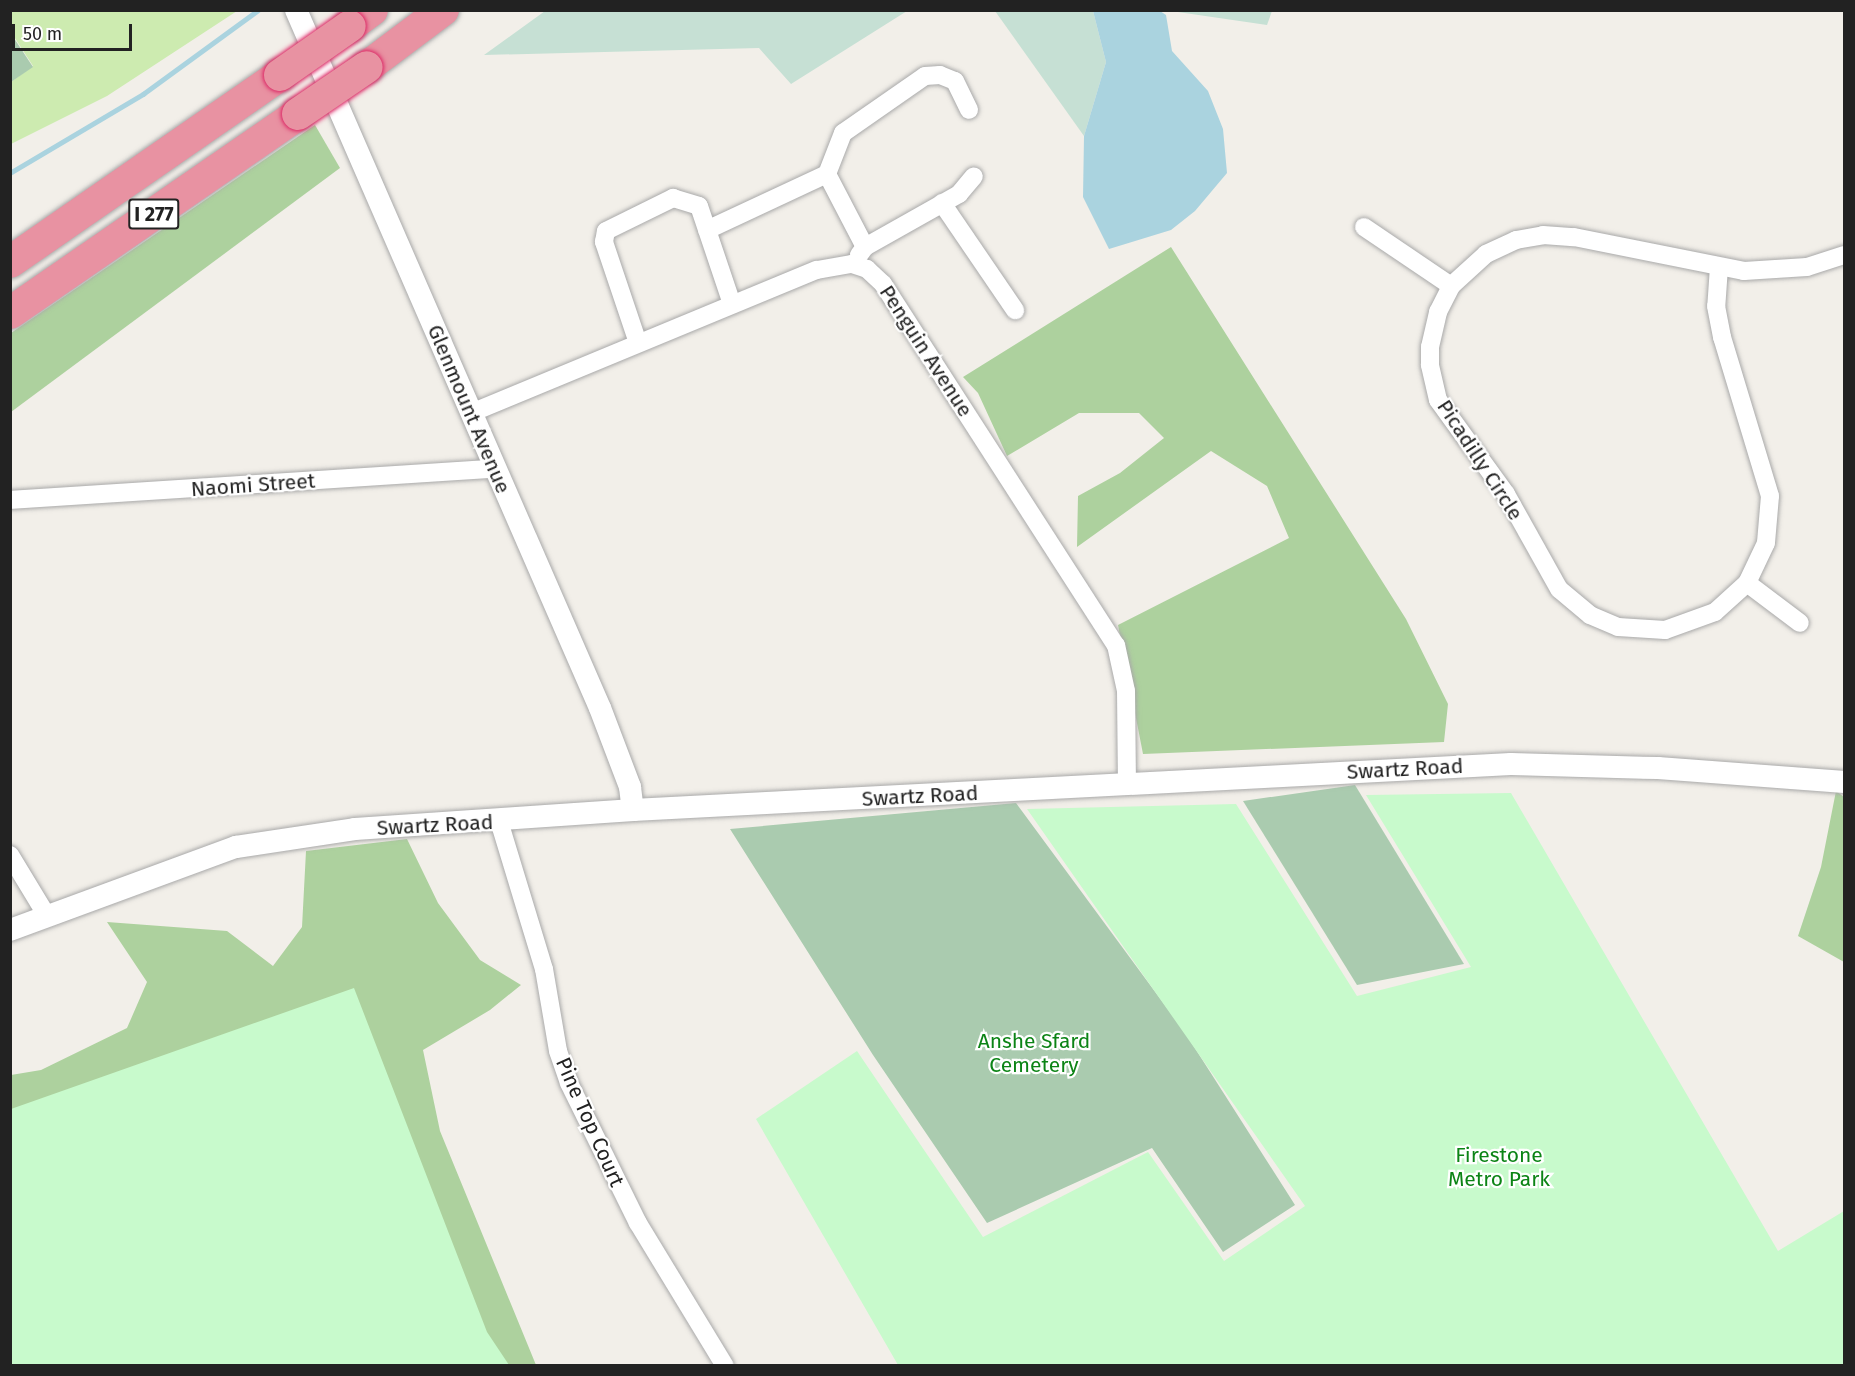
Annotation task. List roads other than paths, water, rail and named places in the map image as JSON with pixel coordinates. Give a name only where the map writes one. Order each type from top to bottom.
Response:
[{"type":"highway","name":"I 277","points":[[10,314],[367,67],[443,10]]},
{"type":"highway","name":"I 277","points":[[10,262],[361,18]]},
{"type":"street","name":"Glenmount Avenue","points":[[296,10],[616,750],[630,788],[633,810]]},
{"type":"street","points":[[707,230],[827,174],[843,133],[925,76],[940,75],[955,81],[969,110]]},
{"type":"street","points":[[827,174],[865,247]]},
{"type":"street","points":[[471,413],[817,270],[852,264],[865,247],[959,194],[974,176]]},
{"type":"street","points":[[638,343],[604,242],[606,231],[673,198],[699,206],[732,304]]},
{"type":"street","points":[[942,204],[1015,310]]},
{"type":"street","points":[[1364,227],[1451,286]]},
{"type":"street","name":"Picadilly Circle","points":[[1719,267],[1716,306],[1722,337],[1770,496],[1766,543],[1747,583],[1715,612],[1665,630],[1618,627],[1590,615],[1568,599],[1544,567],[1506,494],[1438,400],[1430,365],[1430,347],[1438,312],[1451,286],[1474,262],[1492,250],[1515,240],[1543,235],[1574,237],[1719,267],[1788,270],[1845,255]]},
{"type":"street","name":"Penguin Avenue","points":[[852,264],[867,269],[883,284],[1106,625],[1123,666],[1127,784]]},
{"type":"street","name":"Naomi Street","points":[[10,500],[495,469]]},
{"type":"street","points":[[1747,583],[1800,623]]},
{"type":"street","name":"Swartz Road","points":[[10,930],[202,857],[254,843],[355,829],[499,821],[633,810],[1511,764],[1647,768],[1845,782]]},
{"type":"street","name":"Pine Top Court","points":[[499,821],[544,969],[558,1052],[569,1083],[638,1223],[725,1365]]},
{"type":"street","points":[[10,855],[47,916]]},
{"type":"water","points":[[1093,11],[1160,11],[1166,15],[1172,51],[1208,91],[1223,129],[1227,173],[1195,211],[1171,230],[1109,249],[1083,197],[1084,136],[1106,62]]},
{"type":"waterway","points":[[10,173],[143,94],[258,10]]},
{"type":"park label","name":"Anshe Sfard Cemetery","points":[[1034,1053]]},
{"type":"park label","name":"Firestone Metro Park","points":[[1499,1167]]}]
